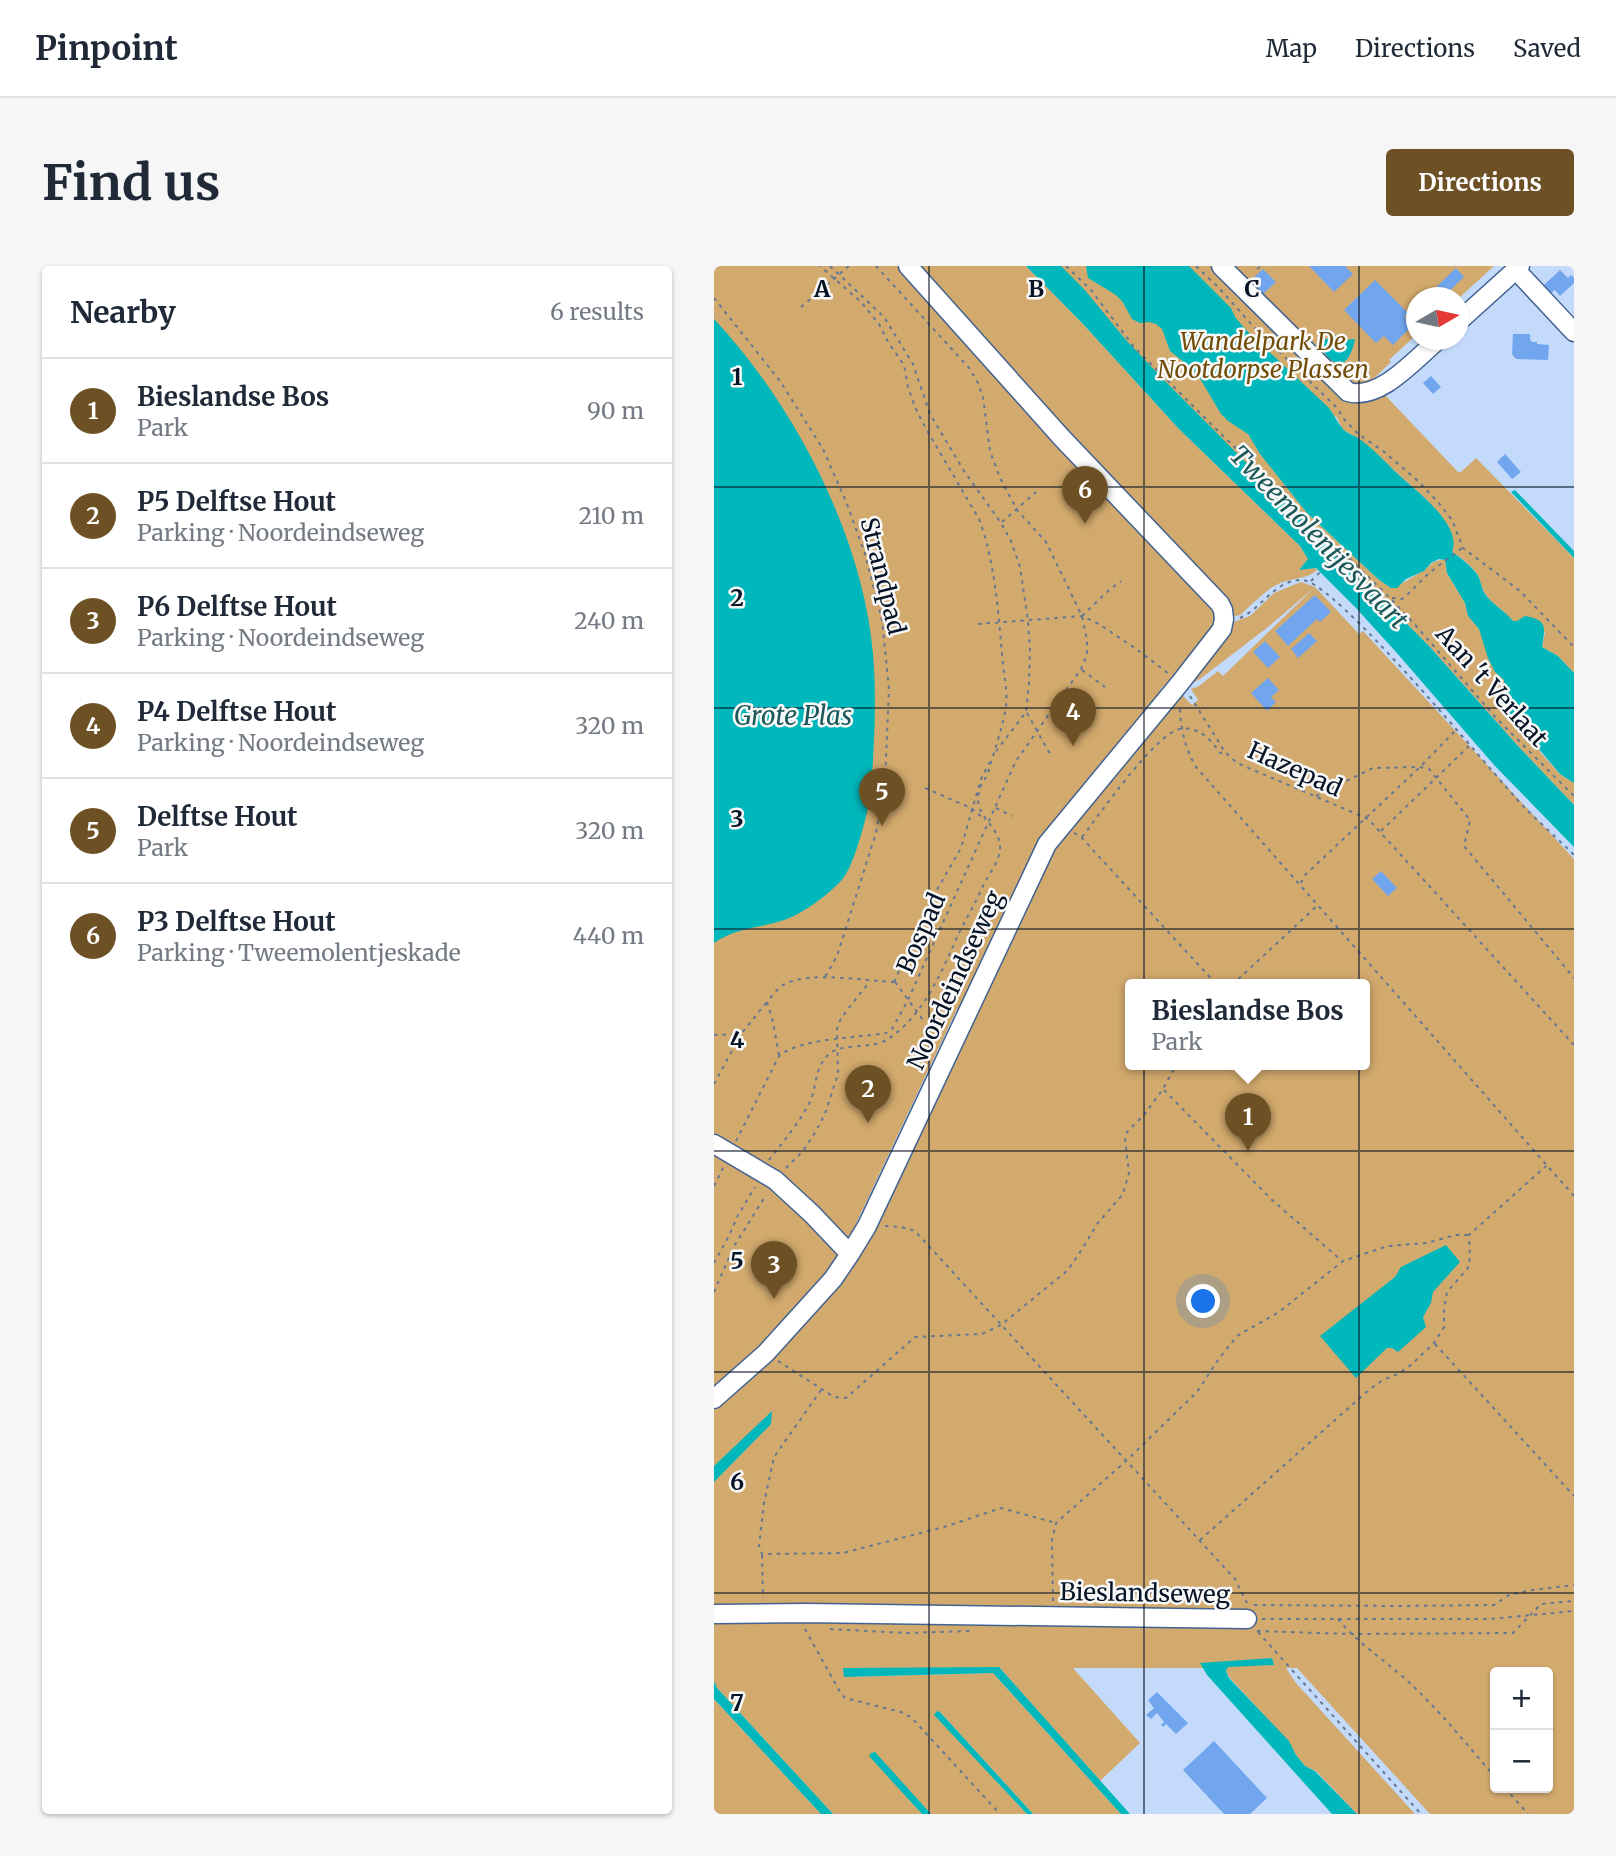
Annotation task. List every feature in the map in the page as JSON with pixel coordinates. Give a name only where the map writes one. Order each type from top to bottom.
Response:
[{"type":"street","points":[[908,266],[1062,438],[1220,604],[1224,619]]},
{"type":"street","points":[[1221,266],[1348,392],[1367,393],[1385,386],[1426,350]]},
{"type":"street","points":[[1469,312],[1518,268],[1574,332]]},
{"type":"street","name":"Noordeindseweg","points":[[714,1399],[766,1353],[833,1279],[850,1254],[867,1226],[1047,844],[1180,683],[1222,629],[1224,619]]},
{"type":"street","points":[[714,1144],[775,1180],[850,1254]]},
{"type":"street","name":"Bieslandseweg","points":[[714,1614],[1053,1615],[1247,1619]]},
{"type":"path","points":[[820,266],[861,302],[879,324],[904,365],[915,407],[979,519],[989,553],[1000,624],[1007,695],[999,739],[981,779],[961,848],[938,888],[894,982]]},
{"type":"path","points":[[714,1263],[769,1160],[809,1103],[818,1068],[828,1055],[836,1050],[877,1044],[887,1039],[903,1027],[930,993],[1000,849],[998,838],[978,808],[977,796],[987,776],[991,759],[1026,712],[1029,683],[1028,621],[1020,567],[1011,541],[930,414],[913,364],[884,317],[831,266]]},
{"type":"path","points":[[801,307],[849,266]]},
{"type":"path","points":[[876,266],[970,369],[978,383],[983,397],[992,461],[1017,510],[1046,541],[1082,617],[1087,640],[1087,655],[1082,669],[1105,687]]},
{"type":"path","points":[[1196,266],[1337,408],[1357,433],[1383,451],[1438,502],[1452,520],[1463,548],[1520,591],[1574,647]]},
{"type":"path","points":[[1257,269],[1262,266]]},
{"type":"path","name":"Aan 't Verlaat","points":[[1068,267],[1091,290],[1134,346],[1389,597],[1497,719],[1574,796]]},
{"type":"path","name":"Strandpad","points":[[714,298],[780,381],[823,449],[865,554],[882,620],[889,689],[885,782],[876,832],[836,956],[825,977]]},
{"type":"path","points":[[1001,523],[1036,492]]},
{"type":"path","points":[[1389,597],[1402,598],[1463,548]]},
{"type":"path","points":[[1310,581],[1341,552]]},
{"type":"path","points":[[1224,619],[1248,615],[1282,585],[1299,579],[1310,581],[1325,591],[1375,640],[1524,806],[1574,855]]},
{"type":"path","points":[[978,624],[1082,617],[1122,581]]},
{"type":"path","name":"Hazepad","points":[[1082,617],[1099,624],[1180,683],[1225,752],[1237,763],[1366,818],[1381,831],[1574,1045]]},
{"type":"path","name":"Bospad","points":[[779,1056],[793,1047],[886,1033],[892,1029],[908,1000],[1016,761],[1082,669]]},
{"type":"path","points":[[1180,683],[1181,729],[1196,767],[1574,1196]]},
{"type":"path","points":[[1026,712],[1050,754]]},
{"type":"path","points":[[1081,837],[1124,782],[1166,736],[1181,729],[1196,730],[1210,740],[1220,753],[1225,752]]},
{"type":"path","points":[[1301,884],[1304,876],[1456,730]]},
{"type":"path","points":[[1381,831],[1470,745]]},
{"type":"path","points":[[1315,796],[1373,768],[1429,769],[1470,820],[1464,846],[1574,978]]},
{"type":"path","points":[[925,788],[971,808],[987,822]]},
{"type":"path","points":[[995,807],[1012,816]]},
{"type":"path","points":[[1062,825],[1081,837],[1211,979]]},
{"type":"path","points":[[1238,979],[1318,905]]},
{"type":"path","points":[[714,1084],[741,1034],[780,986],[799,978],[894,982],[923,1020]]},
{"type":"path","points":[[836,1040],[836,1029],[841,1018],[870,981]]},
{"type":"path","points":[[714,1186],[779,1056],[768,1002]]},
{"type":"path","points":[[714,1035],[741,1034]]},
{"type":"path","points":[[766,1353],[834,1397],[846,1398],[915,1337],[982,1334],[1001,1325],[1068,1270],[1097,1224],[1124,1194],[1129,1173],[1125,1138],[1127,1132],[1144,1115],[1174,1070]]},
{"type":"path","points":[[1163,1089],[1263,1192],[1343,1261]]},
{"type":"path","points":[[1053,1615],[1052,1540],[1056,1523],[1126,1461],[1197,1392],[1237,1336],[1279,1312],[1343,1261],[1388,1246],[1427,1243],[1469,1235],[1547,1165]]},
{"type":"path","points":[[867,1226],[901,1227],[915,1231],[1235,1580],[1248,1605],[1247,1619],[1421,1814]]},
{"type":"path","points":[[1199,1541],[1370,1389],[1411,1365],[1434,1343],[1444,1327],[1447,1292],[1468,1268],[1469,1235]]},
{"type":"path","points":[[1434,1343],[1574,1496]]},
{"type":"path","points":[[765,1613],[762,1554],[759,1546],[764,1503],[774,1457],[821,1389]]},
{"type":"path","points":[[762,1554],[843,1553],[944,1527],[1001,1508],[1056,1523]]},
{"type":"path","points":[[1350,1634],[1513,1633],[1541,1604],[1574,1601]]},
{"type":"path","name":"Bieslandseweg","points":[[1247,1619],[1490,1619],[1574,1611]]},
{"type":"path","points":[[814,1613],[805,1628],[845,1698],[911,1717],[1000,1814]]},
{"type":"path","points":[[1337,1618],[1350,1634],[1416,1688],[1490,1771]]},
{"type":"path","points":[[1509,1793],[1528,1814]]},
{"type":"green space","points":[[714,266],[1026,266],[1179,429],[1300,546],[1308,559],[1300,569],[1317,570],[1275,586],[1240,615],[1230,614],[1175,676],[1170,678],[1172,683],[1166,683],[1160,690],[1161,697],[1038,842],[1039,848],[957,1009],[853,1230],[840,1249],[841,1256],[824,1280],[714,1392]]},
{"type":"green space","name":"Wandelpark De Nootdorpse Plassen","points":[[1050,266],[1494,266],[1469,289],[1406,287],[1406,344],[1369,383],[1360,386],[1343,401],[1365,403],[1384,394],[1458,472],[1476,458],[1574,558],[1574,673],[1558,656],[1542,647],[1545,632],[1513,621],[1488,598],[1475,571],[1452,552],[1439,513],[1358,438],[1343,430],[1336,416],[1274,471],[1307,513],[1391,588],[1434,562],[1445,560],[1447,573],[1465,603],[1468,616],[1479,629],[1504,680],[1505,698],[1541,753],[1560,774],[1574,783],[1574,805],[1429,646],[1265,482],[1263,483]]},
{"type":"green space","points":[[1301,582],[1315,587],[1359,634],[1363,631],[1574,859],[1574,1814],[1430,1814],[1297,1668],[1286,1668],[1296,1683],[1415,1814],[1357,1814],[1316,1771],[1305,1766],[1288,1741],[1229,1677],[1227,1668],[1073,1668],[1140,1743],[1100,1781],[1000,1668],[844,1677],[993,1673],[1121,1814],[1033,1814],[937,1711],[935,1715],[1027,1814],[931,1814],[874,1752],[870,1756],[922,1814],[833,1814],[714,1682],[714,1405],[834,1288],[1046,858],[1176,694],[1183,696],[1192,705],[1198,700],[1191,689],[1218,671],[1223,676],[1314,588],[1268,627],[1187,686],[1231,623],[1250,616],[1274,593]]},
{"type":"green space","points":[[714,1699],[821,1814],[714,1814]]},
{"type":"water","name":"Tweemolentjesvaart","points":[[1026,266],[1061,266],[1165,381],[1429,646],[1574,805],[1574,847],[1495,766],[1356,608],[1316,568],[1299,570],[1308,559],[1300,546],[1179,429]]},
{"type":"water","points":[[1086,266],[1189,266],[1231,308],[1247,331],[1328,407],[1347,433],[1369,446],[1436,509],[1451,531],[1454,542],[1452,552],[1477,574],[1488,598],[1513,621],[1525,616],[1541,622],[1544,629],[1542,647],[1558,656],[1574,673],[1574,783],[1560,774],[1500,703],[1504,698],[1504,680],[1495,672],[1488,658],[1479,629],[1468,616],[1465,603],[1447,573],[1445,560],[1439,559],[1431,563],[1424,571],[1406,579],[1397,588],[1391,588],[1378,579],[1307,513],[1260,454],[1248,434],[1221,414],[1199,377],[1170,351],[1162,329],[1156,324],[1140,323],[1132,319],[1116,295],[1088,278]]},
{"type":"water","name":"Grote Plas","points":[[714,319],[743,353],[797,431],[820,474],[839,519],[867,609],[873,654],[875,707],[870,797],[856,850],[844,877],[825,896],[799,913],[784,920],[730,934],[714,943]]},
{"type":"water","points":[[1331,335],[1340,336],[1340,340],[1355,339],[1344,362],[1335,363],[1323,350],[1325,339],[1329,339]]},
{"type":"water","points":[[1515,490],[1574,551],[1574,558],[1511,492]]},
{"type":"water","points":[[1446,1245],[1460,1262],[1433,1292],[1431,1303],[1423,1317],[1426,1327],[1398,1352],[1387,1348],[1356,1378],[1320,1336],[1395,1277],[1401,1267]]},
{"type":"water","points":[[772,1411],[771,1424],[714,1482],[714,1466]]},
{"type":"water","points":[[1272,1658],[1274,1665],[1228,1667],[1226,1671],[1229,1678],[1289,1741],[1305,1766],[1315,1771],[1357,1814],[1332,1814],[1207,1675],[1200,1663]]},
{"type":"water","points":[[999,1667],[1130,1814],[1121,1814],[993,1673],[844,1677],[843,1668]]},
{"type":"water","points":[[714,1681],[717,1688],[833,1814],[821,1814],[714,1699]]},
{"type":"water","points":[[937,1711],[1033,1814],[1027,1814],[934,1715]]},
{"type":"water","points":[[875,1752],[931,1814],[922,1814],[869,1756]]},
{"type":"building","points":[[1309,266],[1345,266],[1353,274],[1334,292]]},
{"type":"building","points":[[1456,268],[1464,277],[1454,287],[1436,287]]},
{"type":"building","points":[[1263,269],[1276,282],[1262,295],[1249,282]]},
{"type":"building","points":[[1560,270],[1568,278],[1571,275],[1574,283],[1560,296],[1555,290],[1551,293],[1544,285]]},
{"type":"building","points":[[1375,280],[1406,311],[1406,332],[1393,345],[1384,336],[1376,343],[1344,310]]},
{"type":"building","points":[[1513,334],[1530,334],[1532,342],[1549,345],[1548,360],[1516,359],[1512,354]]},
{"type":"building","points":[[1431,376],[1441,387],[1433,394],[1423,383]]},
{"type":"building","points":[[1505,454],[1521,472],[1512,479],[1497,462]]},
{"type":"building","points":[[1315,595],[1331,612],[1320,622],[1317,619],[1288,646],[1275,631]]},
{"type":"building","points":[[1309,633],[1317,641],[1298,658],[1291,649]]},
{"type":"building","points":[[1265,641],[1280,657],[1268,668],[1253,652]]},
{"type":"building","points":[[1268,678],[1279,690],[1271,697],[1276,702],[1267,711],[1251,693]]},
{"type":"building","points":[[1381,871],[1397,888],[1388,896],[1372,879]]},
{"type":"building","points":[[1157,1692],[1188,1723],[1176,1734],[1166,1724],[1163,1727],[1161,1725],[1164,1722],[1157,1713],[1151,1719],[1146,1715],[1154,1708],[1148,1700]]},
{"type":"building","points":[[1214,1741],[1267,1798],[1250,1814],[1224,1814],[1183,1770]]},
{"type":"place","name":"P3 Delftse Hout","points":[[1085,524]]},
{"type":"place","name":"P4 Delftse Hout","points":[[1073,746]]},
{"type":"place","name":"Delftse Hout","points":[[882,826]]},
{"type":"place","name":"P5 Delftse Hout","points":[[868,1123]]},
{"type":"place","name":"Bieslandse Bos","points":[[1248,1151]]},
{"type":"place","name":"P6 Delftse Hout","points":[[774,1299]]}]
